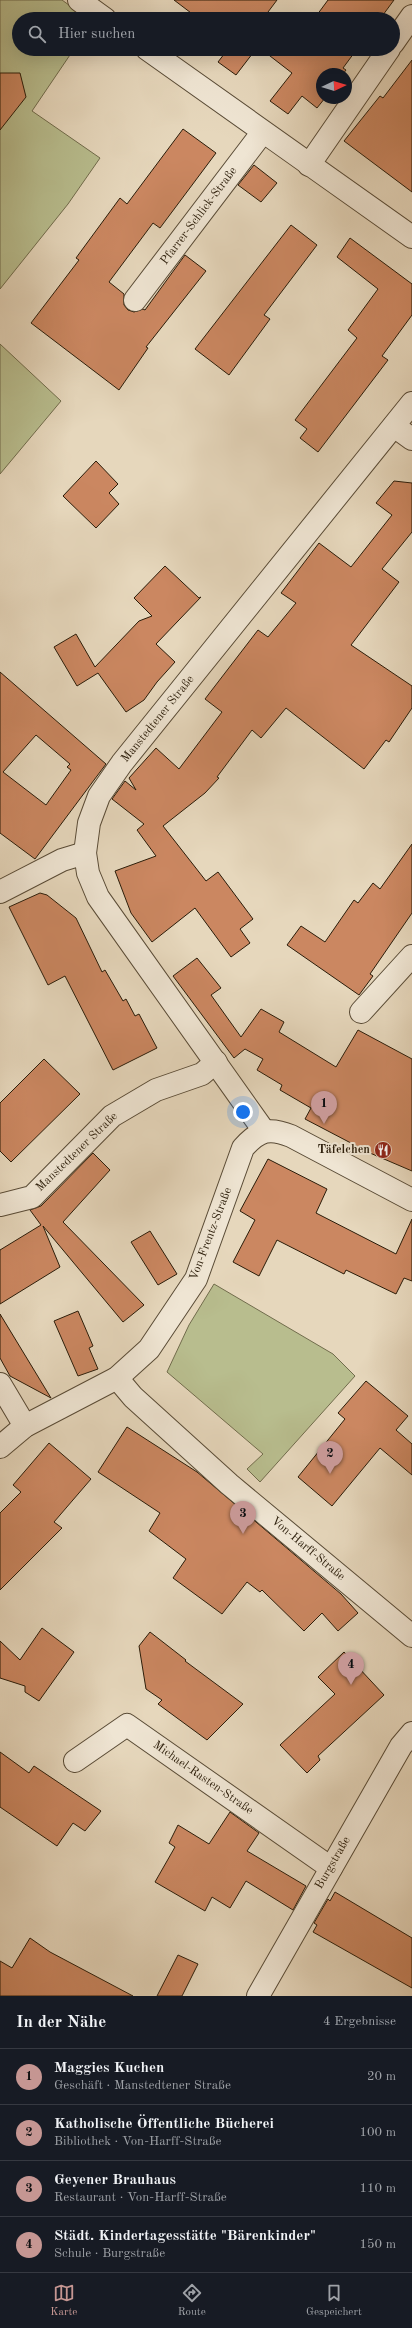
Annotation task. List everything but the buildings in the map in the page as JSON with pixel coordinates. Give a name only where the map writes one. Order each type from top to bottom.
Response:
[{"type":"street","points":[[79,0],[104,11]]},
{"type":"street","points":[[400,33],[412,16]]},
{"type":"street","points":[[156,56],[262,133],[412,237]]},
{"type":"street","points":[[309,165],[384,56]]},
{"type":"street","name":"Pfarrer-Schlick-Straße","points":[[135,300],[262,133]]},
{"type":"street","name":"Manstedtener Straße","points":[[264,1131],[98,897],[88,873],[85,853],[89,823],[99,796],[122,763],[412,403]]},
{"type":"street","points":[[394,426],[412,440]]},
{"type":"street","points":[[0,892],[62,860],[85,853]]},
{"type":"street","points":[[361,1012],[412,956]]},
{"type":"street","name":"Manstedtener Straße","points":[[0,1205],[32,1197],[112,1116],[156,1090],[202,1074],[216,1062]]},
{"type":"street","points":[[264,1131],[278,1130],[291,1136],[412,1200]]},
{"type":"street","name":"Von-Frentz-Straße","points":[[0,1447],[25,1426],[117,1378],[149,1349],[196,1279],[243,1148],[252,1138],[264,1131]]},
{"type":"street","name":"Von-Harff-Straße","points":[[117,1378],[134,1397],[229,1484],[412,1636]]},
{"type":"street","points":[[0,1384],[25,1426]]},
{"type":"street","name":"Michael-Rasten-Straße","points":[[75,1761],[127,1725],[331,1868]]},
{"type":"street","name":"Burgstraße","points":[[258,1996],[401,1746],[412,1733]]},
{"type":"green space","points":[[0,0],[62,0],[78,12],[12,12],[12,56],[69,56],[32,111],[100,158],[68,204],[0,289]]},
{"type":"green space","points":[[0,344],[61,401],[0,474]]},
{"type":"green space","points":[[214,1284],[333,1354],[355,1376],[260,1482],[247,1469],[263,1454],[167,1372],[189,1325]]},
{"type":"place","name":"Maggies Kuchen","points":[[324,1124]]},
{"type":"place","name":"Täfelchen","points":[[383,1150]]},
{"type":"place","name":"Katholische Öffentliche Bücherei","points":[[330,1474]]},
{"type":"place","name":"Geyener Brauhaus","points":[[243,1534]]},
{"type":"place","name":"Städt. Kindertagesstätte \"Bärenkinder\"","points":[[351,1685]]}]
